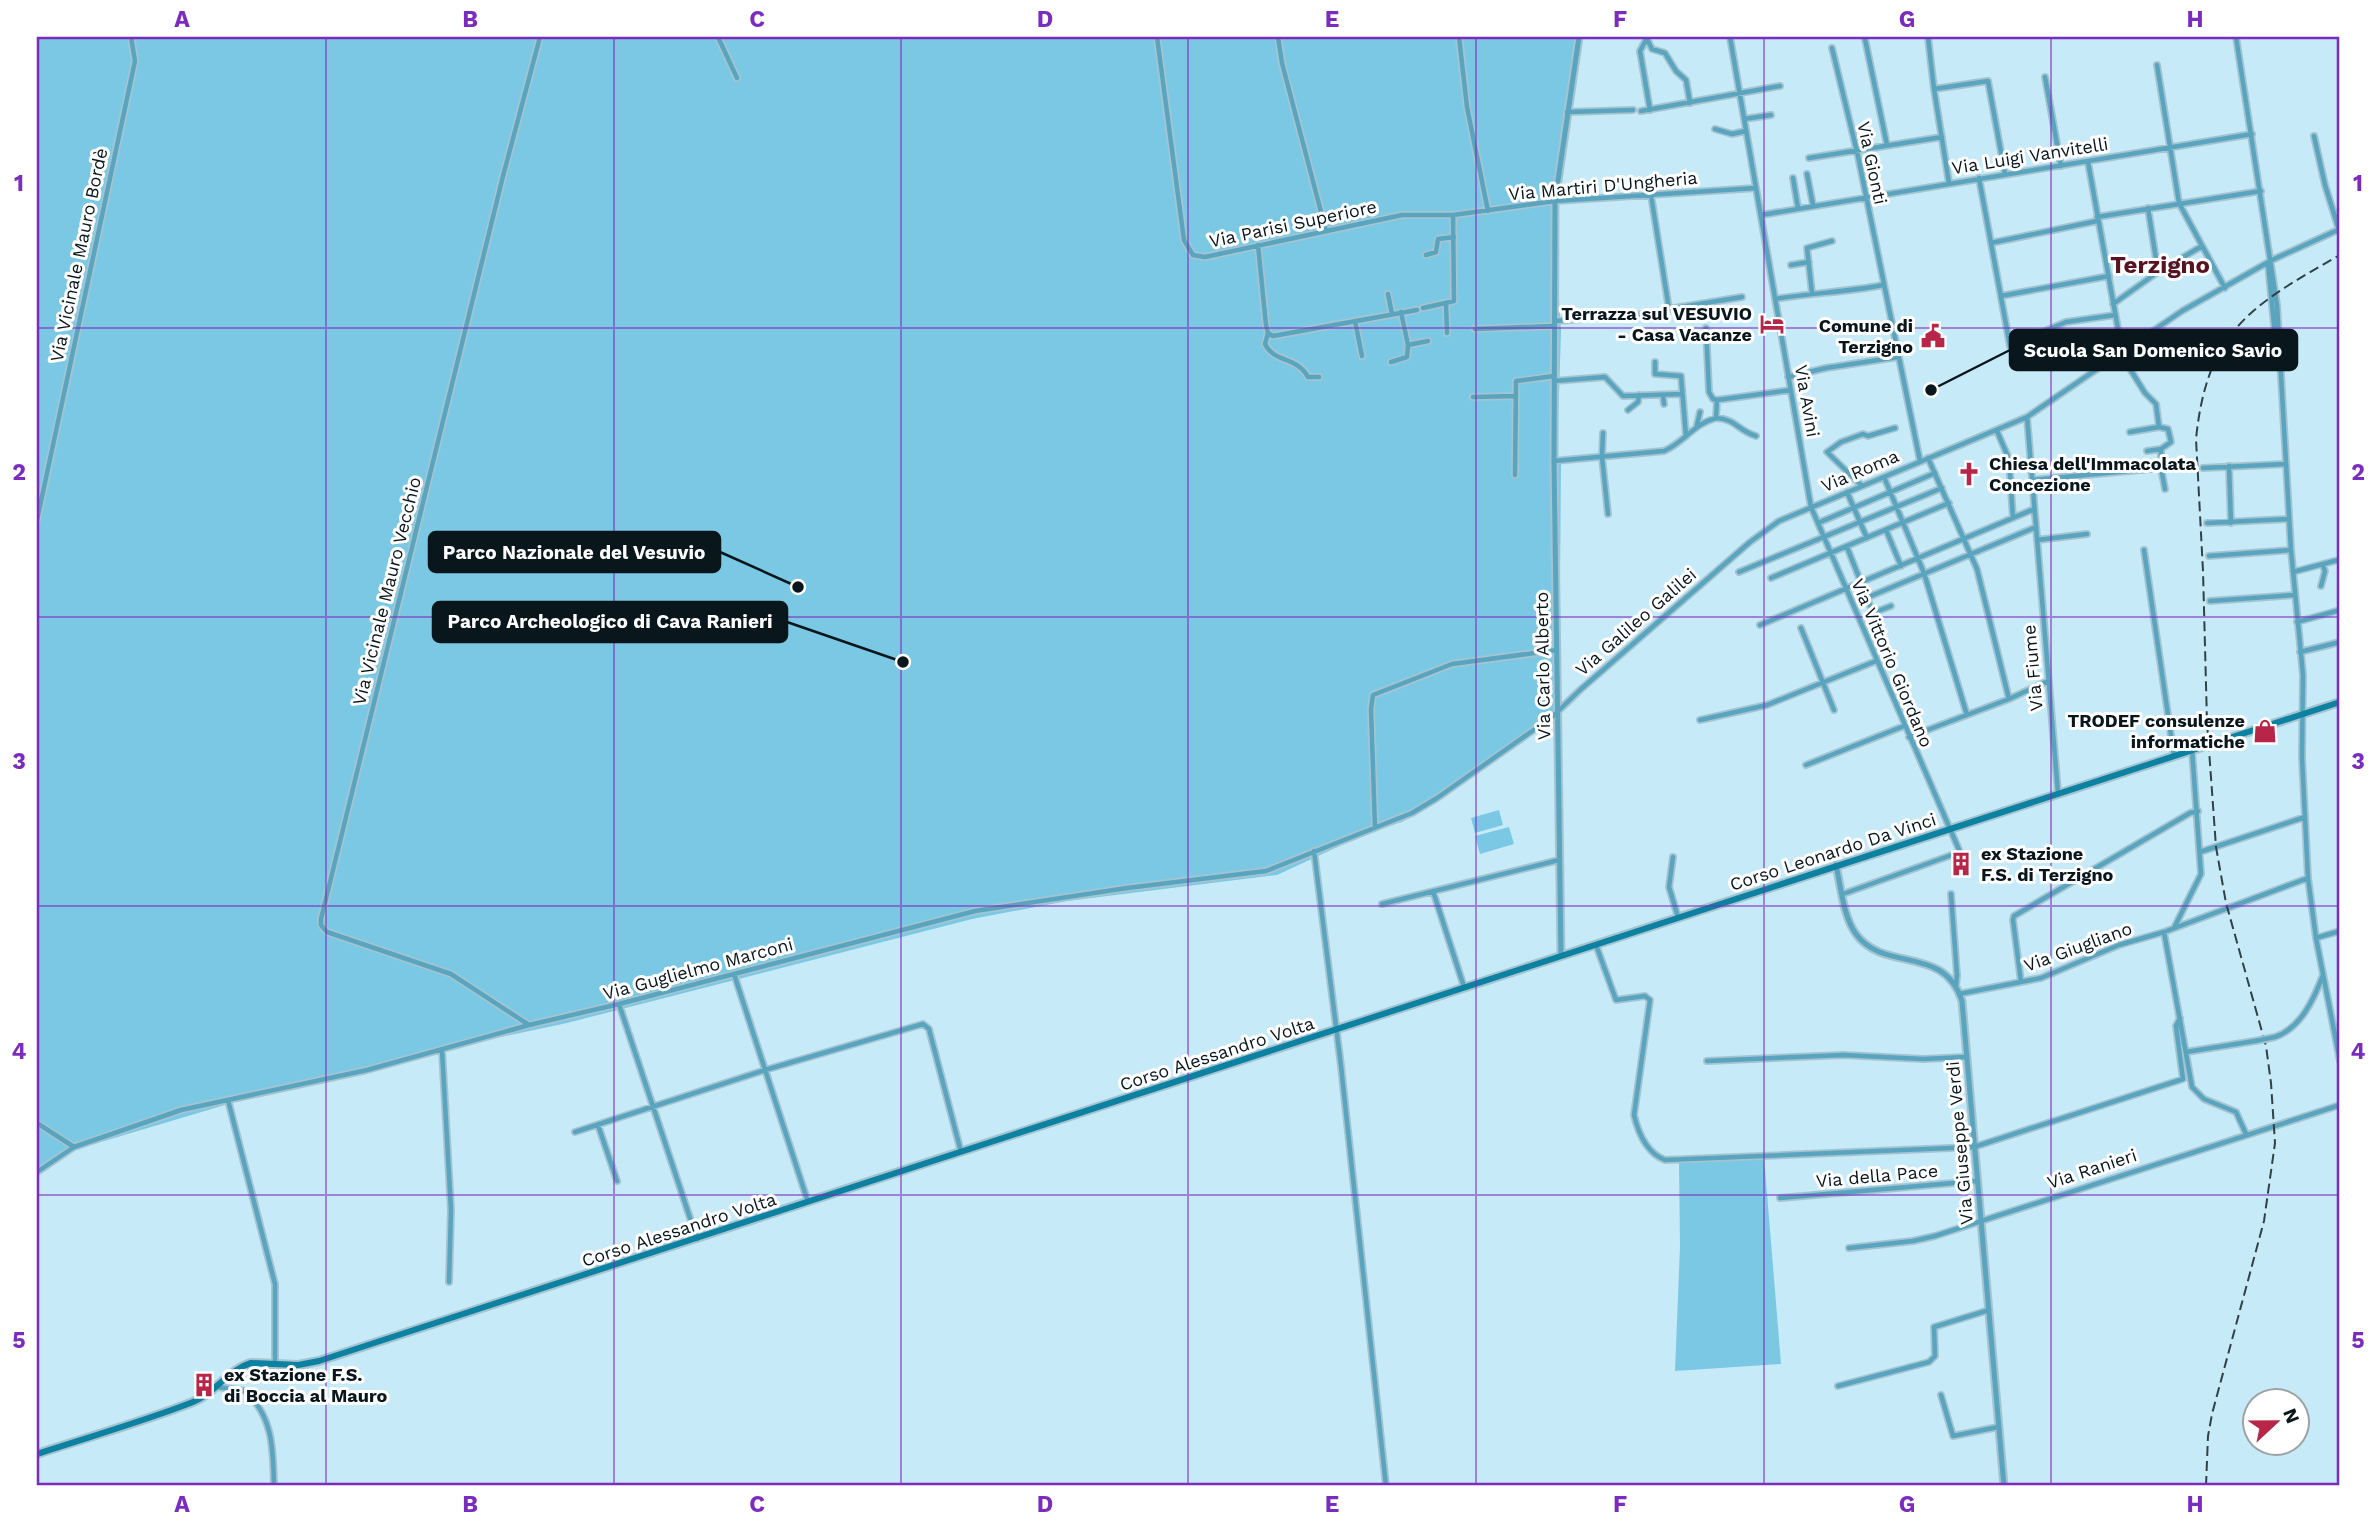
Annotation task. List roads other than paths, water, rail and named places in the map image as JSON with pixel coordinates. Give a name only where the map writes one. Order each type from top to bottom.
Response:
[{"type":"main road","name":"Corso Leonardo Da Vinci","points":[[1335,1030],[2340,702]]},
{"type":"main road","name":"Corso Alessandro Volta","points":[[37,1454],[193,1402],[218,1387],[243,1365],[309,1364],[1335,1030]]},
{"type":"street","name":"Via Vicinale Mauro Bordè","points":[[37,520],[135,61],[131,37]]},
{"type":"street","name":"Via Vicinale Mauro Vecchio","points":[[529,1025],[451,974],[327,932],[321,925],[321,919],[500,189],[540,37]]},
{"type":"street","points":[[718,37],[737,78]]},
{"type":"street","name":"Via Parisi Superiore","points":[[1157,37],[1184,240],[1193,255],[1205,257],[1402,215],[1453,215]]},
{"type":"street","points":[[1278,37],[1282,63],[1326,231]]},
{"type":"street","points":[[1458,37],[1467,107],[1488,211]]},
{"type":"street","name":"Via Carlo Alberto","points":[[1561,955],[1554,461],[1555,201],[1579,37]]},
{"type":"street","name":"Via Avini","points":[[1730,37],[1811,507]]},
{"type":"street","points":[[1928,37],[1949,183]]},
{"type":"street","points":[[2236,37],[2261,191],[2279,335],[2294,596],[2304,714],[2302,757],[2308,878],[2316,937],[2340,1060]]},
{"type":"street","points":[[1647,38],[1652,49],[1665,53],[1676,71],[1686,80],[1690,103]]},
{"type":"street","points":[[1647,38],[1640,51],[1650,110]]},
{"type":"street","points":[[1865,39],[1887,145]]},
{"type":"street","name":"Via Gionti","points":[[1832,48],[1856,150],[1920,461]]},
{"type":"street","points":[[2157,65],[2179,203],[2225,288]]},
{"type":"street","points":[[2045,77],[2061,166]]},
{"type":"street","points":[[1934,89],[1988,81],[2005,174]]},
{"type":"street","points":[[1641,111],[1780,86]]},
{"type":"street","points":[[1567,112],[1633,110]]},
{"type":"street","points":[[1744,119],[1772,115]]},
{"type":"street","points":[[1715,129],[1732,134],[1746,131]]},
{"type":"street","name":"Via Luigi Vanvitelli","points":[[1761,215],[2252,134]]},
{"type":"street","points":[[2314,136],[2325,185],[2340,229]]},
{"type":"street","points":[[1809,158],[1941,137]]},
{"type":"street","points":[[2088,162],[2121,352],[2145,393],[2156,404],[2159,427]]},
{"type":"street","points":[[1807,174],[1813,205]]},
{"type":"street","points":[[1793,178],[1798,208]]},
{"type":"street","points":[[1979,178],[2010,346],[2066,322],[2115,315]]},
{"type":"street","name":"Via Martiri D'Ungheria","points":[[1453,215],[1555,201],[1756,188]]},
{"type":"street","points":[[1991,243],[2148,208],[2261,191]]},
{"type":"street","points":[[1651,195],[1669,309],[1742,297]]},
{"type":"street","points":[[2148,208],[2158,272]]},
{"type":"street","points":[[1268,333],[1281,335],[1454,301],[1453,215]]},
{"type":"street","name":"Via Roma","points":[[1811,507],[1997,431],[2027,416],[2182,311],[2270,262],[2340,229]]},
{"type":"street","points":[[1426,255],[1436,253],[1438,239],[1435,232]]},
{"type":"street","points":[[1438,239],[1454,237]]},
{"type":"street","points":[[1812,293],[1807,248],[1832,241]]},
{"type":"street","points":[[1258,245],[1268,333],[1265,344],[1273,354],[1290,360],[1308,377],[1319,377]]},
{"type":"street","points":[[2113,304],[2158,272],[2202,246]]},
{"type":"street","points":[[1791,265],[1809,262]]},
{"type":"street","points":[[2001,296],[2109,276]]},
{"type":"street","points":[[1775,299],[1812,293],[1848,292],[1883,285]]},
{"type":"street","points":[[1388,294],[1392,314]]},
{"type":"street","points":[[1446,303],[1447,333]]},
{"type":"street","points":[[1391,362],[1407,357],[1408,345],[1401,312]]},
{"type":"street","points":[[1475,330],[1662,313]]},
{"type":"street","points":[[1355,321],[1362,356]]},
{"type":"street","points":[[1706,328],[1709,393],[1713,399],[1791,390]]},
{"type":"street","points":[[1408,345],[1428,341]]},
{"type":"street","points":[[1788,377],[1898,357]]},
{"type":"street","points":[[1655,362],[1656,374],[1681,376],[1686,437]]},
{"type":"street","points":[[1515,475],[1516,381],[1605,377],[1620,394],[1682,394]]},
{"type":"street","points":[[1628,410],[1638,402],[1639,395]]},
{"type":"street","points":[[1663,395],[1664,404]]},
{"type":"street","points":[[1473,397],[1516,396]]},
{"type":"street","points":[[1717,400],[1717,418]]},
{"type":"street","points":[[1697,426],[1700,412]]},
{"type":"street","name":"Via Fiume","points":[[2027,416],[2058,793]]},
{"type":"street","points":[[1554,461],[1664,451],[1675,446],[1697,426],[1717,418],[1729,419],[1744,432],[1756,436]]},
{"type":"street","points":[[2130,432],[2159,427],[2168,429],[2170,444],[2161,449],[2147,451]]},
{"type":"street","points":[[1862,486],[1827,452],[1842,442],[1863,434],[1868,436],[1895,428]]},
{"type":"street","points":[[1997,431],[2009,459],[2013,518]]},
{"type":"street","points":[[1603,433],[1602,457],[1608,514]]},
{"type":"street","points":[[2161,451],[2165,489]]},
{"type":"street","points":[[1928,458],[1976,569],[2009,699]]},
{"type":"street","points":[[2203,468],[2286,464]]},
{"type":"street","points":[[2229,466],[2231,523]]},
{"type":"street","points":[[2032,480],[2161,468]]},
{"type":"street","points":[[1818,523],[1935,473]]},
{"type":"street","points":[[1884,477],[1924,573],[1967,715]]},
{"type":"street","points":[[1739,572],[1942,488]]},
{"type":"street","points":[[1847,492],[1867,538]]},
{"type":"street","points":[[1771,578],[1949,503]]},
{"type":"street","name":"Via Vittorio Giordano","points":[[1811,507],[1959,852],[1843,894]]},
{"type":"street","name":"Via Galileo Galilei","points":[[1375,827],[1412,813],[1437,798],[1552,717],[1750,542],[1779,521],[1811,507]]},
{"type":"street","points":[[1760,625],[2035,509]]},
{"type":"street","points":[[2207,523],[2290,519]]},
{"type":"street","points":[[1866,598],[2036,527]]},
{"type":"street","points":[[1886,530],[1901,566]]},
{"type":"street","points":[[2037,540],[2087,534]]},
{"type":"street","name":"Via Vittorio Giordano","points":[[1847,547],[1873,613],[1891,606]]},
{"type":"street","points":[[2144,550],[2174,756]]},
{"type":"street","points":[[2209,556],[2291,550]]},
{"type":"street","points":[[2293,572],[2338,560]]},
{"type":"street","points":[[2321,586],[2325,571],[2323,566]]},
{"type":"street","points":[[2210,601],[2294,596]]},
{"type":"street","points":[[2297,622],[2340,610]]},
{"type":"street","points":[[1801,628],[1834,710]]},
{"type":"street","points":[[2300,652],[2340,642]]},
{"type":"street","points":[[1375,827],[1371,709],[1373,695],[1452,664],[1557,650]]},
{"type":"street","points":[[1700,720],[1767,705],[1876,661]]},
{"type":"street","points":[[1909,737],[2049,681]]},
{"type":"street","points":[[1806,765],[1904,726]]},
{"type":"street","points":[[2175,926],[2199,880],[2198,811],[2192,750]]},
{"type":"street","points":[[2021,982],[2014,916],[2190,813],[2198,811]]},
{"type":"street","points":[[2200,852],[2305,817]]},
{"type":"street","name":"Via Guglielmo Marconi","points":[[37,1172],[74,1147],[181,1110],[367,1070],[529,1025],[975,911],[1266,871],[1375,827]]},
{"type":"street","points":[[1314,851],[1387,1486]]},
{"type":"street","points":[[1673,858],[1669,887],[1678,917]]},
{"type":"street","points":[[1382,904],[1559,860]]},
{"type":"street","points":[[1836,865],[1852,927],[1864,943],[1875,950],[1940,970],[1956,986]]},
{"type":"street","name":"Via Giugliano","points":[[1959,994],[2041,978],[2119,945],[2164,932],[2308,878]]},
{"type":"street","points":[[1433,891],[1464,987]]},
{"type":"street","points":[[1951,894],[1956,986]]},
{"type":"street","points":[[2316,937],[2340,931]]},
{"type":"street","points":[[2164,932],[2192,1087],[2204,1099],[2236,1112],[2246,1134]]},
{"type":"street","points":[[1596,944],[1616,1000],[1645,996],[1651,1003],[1634,1115],[1637,1130],[1645,1143],[1659,1157],[1676,1160],[1974,1147],[2183,1079],[2176,1026],[2180,1018]]},
{"type":"street","points":[[734,974],[808,1202]]},
{"type":"street","points":[[2186,1052],[2275,1037],[2291,1030],[2300,1021],[2323,974]]},
{"type":"street","name":"Via Giuseppe Verdi","points":[[1956,986],[1966,1056],[2004,1486]]},
{"type":"street","points":[[619,1004],[697,1238]]},
{"type":"street","points":[[575,1132],[765,1070],[923,1024],[929,1028],[961,1152]]},
{"type":"street","points":[[442,1050],[451,1210],[449,1282]]},
{"type":"street","points":[[1707,1061],[1843,1055],[1923,1059],[1966,1056]]},
{"type":"street","points":[[228,1100],[275,1284],[275,1364]]},
{"type":"street","name":"Via Ranieri","points":[[1849,1248],[1923,1239],[2340,1105]]},
{"type":"street","points":[[37,1122],[74,1147]]},
{"type":"street","points":[[598,1125],[617,1181]]},
{"type":"street","name":"Via della Pace","points":[[1780,1198],[1977,1181]]},
{"type":"street","points":[[1838,1386],[1929,1362],[1935,1356],[1934,1328],[1989,1310]]},
{"type":"street","points":[[218,1387],[245,1391],[267,1420],[272,1435],[274,1486]]},
{"type":"street","points":[[1941,1395],[1953,1436],[1998,1427]]},
{"type":"railway","points":[[2206,1486],[2208,1436],[2212,1414],[2264,1221],[2275,1143],[2266,1046],[2226,903],[2216,847],[2207,722],[2196,439],[2202,402],[2211,371],[2223,346],[2239,325],[2259,306],[2282,290],[2340,255]]},
{"type":"place","name":"Terrazza sul VESUVIO - Casa Vacanze","points":[[1772,324]]},
{"type":"place","name":"Comune di Terzigno","points":[[1933,336]]},
{"type":"place","name":"Scuola San Domenico Savio","points":[[1931,390]]},
{"type":"place","name":"Chiesa dell'Immacolata Concezione","points":[[1969,474]]},
{"type":"place","name":"Parco Nazionale del Vesuvio","points":[[798,587]]},
{"type":"place","name":"Parco Archeologico di Cava Ranieri","points":[[903,662]]},
{"type":"place","name":"TRODEF consulenze informatiche","points":[[2265,731]]},
{"type":"place","name":"ex Stazione F.S. di Terzigno","points":[[1961,864]]},
{"type":"place","name":"ex Stazione F.S. di Boccia al Mauro","points":[[204,1385]]},
{"type":"district","name":"Terzigno","points":[[2160,265]]}]
